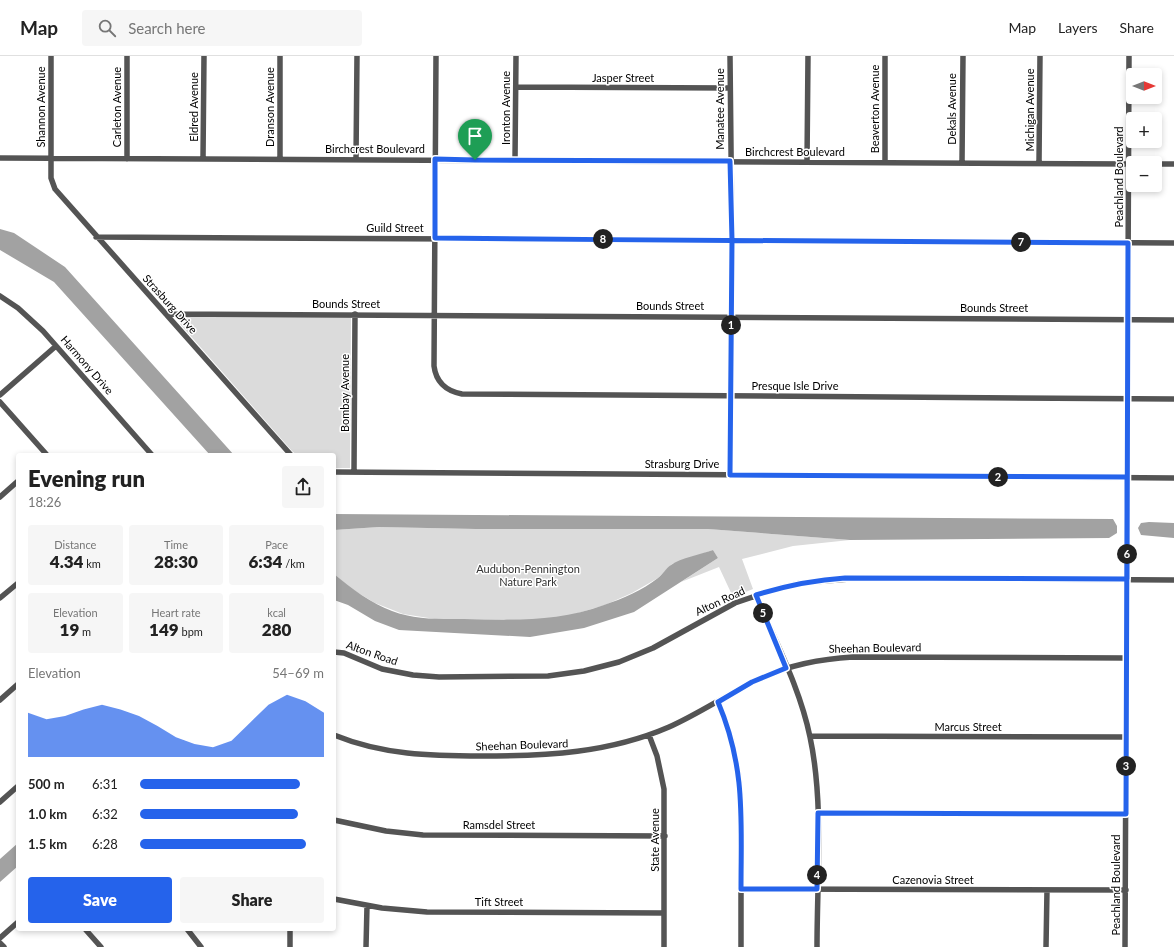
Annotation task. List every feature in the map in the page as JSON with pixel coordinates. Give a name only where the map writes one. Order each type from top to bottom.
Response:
[{"type":"street","name":"Shannon Avenue","points":[[50,158],[51,56]]},
{"type":"street","name":"Carleton Avenue","points":[[127,159],[128,56]]},
{"type":"street","name":"Eldred Avenue","points":[[203,159],[204,56]]},
{"type":"street","name":"Dranson Avenue","points":[[280,56],[280,159]]},
{"type":"street","points":[[356,159],[357,56]]},
{"type":"street","name":"Presque Isle Drive","points":[[436,56],[435,373],[442,386],[454,393],[1174,399]]},
{"type":"street","name":"Ironton Avenue","points":[[515,160],[516,56]]},
{"type":"street","name":"Manatee Avenue","points":[[730,56],[732,240],[730,475]]},
{"type":"street","points":[[807,162],[808,56]]},
{"type":"street","name":"Beaverton Avenue","points":[[884,162],[885,56]]},
{"type":"street","name":"Dekals Avenue","points":[[962,56],[962,163]]},
{"type":"street","name":"Michigan Avenue","points":[[1039,163],[1040,56]]},
{"type":"street","name":"Peachland Boulevard","points":[[1130,56],[1131,156]]},
{"type":"street","name":"Jasper Street","points":[[516,87],[730,88]]},
{"type":"street","name":"Birchcrest Boulevard","points":[[0,158],[435,159],[1126,164]]},
{"type":"street","name":"Strasburg Drive","points":[[50,158],[51,178],[54,189],[289,453]]},
{"type":"street","points":[[1162,164],[1174,164]]},
{"type":"street","name":"Peachland Boulevard","points":[[1125,947],[1128,243],[1130,192]]},
{"type":"street","name":"Guild Street","points":[[96,237],[1174,243]]},
{"type":"street","name":"Harmony Drive","points":[[0,296],[33,320],[150,453]]},
{"type":"street","name":"Bounds Street","points":[[166,314],[1174,320]]},
{"type":"street","name":"Bombay Avenue","points":[[354,472],[355,314]]},
{"type":"street","points":[[0,395],[56,346]]},
{"type":"street","points":[[0,402],[45,453]]},
{"type":"street","name":"Strasburg Drive","points":[[336,472],[1174,478]]},
{"type":"street","points":[[0,497],[16,483]]},
{"type":"street","name":"Alton Road","points":[[336,652],[344,653],[382,669],[423,676],[527,678],[563,675],[604,666],[638,654],[667,641],[715,612],[756,595],[801,583],[845,578],[1174,580]]},
{"type":"street","points":[[0,598],[16,585]]},
{"type":"street","points":[[756,595],[801,705],[810,736],[816,774],[818,813],[817,947]]},
{"type":"street","name":"Sheehan Boulevard","points":[[336,737],[383,750],[415,755],[535,756],[600,749],[648,735],[685,720],[752,682],[786,668],[820,660],[853,657],[1127,658]]},
{"type":"street","points":[[0,700],[16,686]]},
{"type":"street","points":[[718,702],[732,741],[740,777],[740,947]]},
{"type":"street","name":"State Avenue","points":[[648,735],[657,756],[663,781],[664,947]]},
{"type":"street","name":"Marcus Street","points":[[810,736],[1126,737]]},
{"type":"street","points":[[1,800],[16,788]]},
{"type":"street","points":[[818,813],[1126,814]]},
{"type":"street","name":"Ramsdel Street","points":[[336,820],[386,831],[423,835],[664,836]]},
{"type":"street","name":"Cazenovia Street","points":[[741,889],[1126,890]]},
{"type":"street","points":[[1046,947],[1047,890]]},
{"type":"street","name":"Tift Street","points":[[336,899],[366,906],[428,912],[664,913]]},
{"type":"street","points":[[366,906],[366,947]]},
{"type":"street","points":[[0,938],[16,924]]},
{"type":"street","points":[[87,931],[101,947]]},
{"type":"street","points":[[189,931],[201,947]]},
{"type":"street","points":[[290,931],[290,947]]},
{"type":"street","points":[[0,943],[4,947]]},
{"type":"green space","points":[[186,317],[351,317],[350,468],[336,468],[336,453],[294,453],[292,451],[180,324],[182,319]]},
{"type":"green space","name":"Audubon-Pennington Nature Park","points":[[379,527],[476,529],[708,529],[850,540],[793,546],[742,559],[753,589],[733,597],[719,567],[681,582],[718,558],[713,550],[672,564],[658,578],[632,593],[605,605],[568,616],[539,620],[435,619],[403,614],[375,603],[350,588],[336,576],[336,530]]},
{"type":"shaded area","points":[[0,229],[14,233],[65,267],[232,453],[208,453],[54,282],[0,250]]},
{"type":"shaded area","points":[[336,514],[1113,519],[1117,526],[1117,533],[1109,538],[850,540],[708,529],[476,529],[379,527],[336,530]]},
{"type":"shaded area","points":[[1141,523],[1174,523],[1174,538],[1141,535],[1138,528]]},
{"type":"shaded area","points":[[713,550],[718,558],[634,612],[584,628],[530,637],[399,630],[375,621],[348,605],[336,601],[336,576],[369,600],[392,611],[410,616],[437,619],[500,620],[552,617],[587,611],[625,597],[652,582],[669,566],[685,558]]},
{"type":"shaded area","points":[[16,845],[16,868],[0,882],[0,859]]},
{"type":"route","points":[[475,160],[435,159],[435,238],[732,240],[1068,243],[1128,243],[1127,579],[862,578],[845,578],[801,583],[779,588],[756,595],[786,668],[752,682],[718,702],[732,741],[740,777],[741,889],[817,889],[818,813],[1126,814],[1127,512],[1127,477],[730,475],[732,240],[730,161],[475,160]]}]
